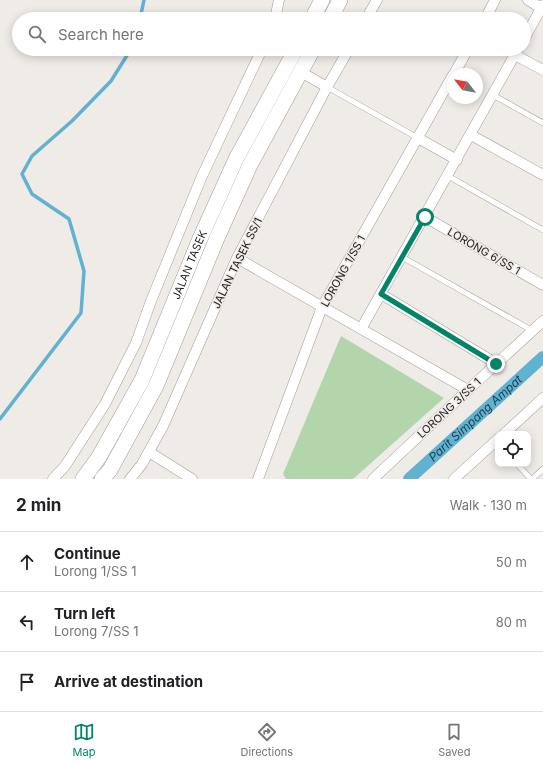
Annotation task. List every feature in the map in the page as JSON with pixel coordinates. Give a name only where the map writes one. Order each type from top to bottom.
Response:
[{"type":"main road","points":[[316,12],[322,0]]},
{"type":"main road","points":[[334,12],[340,0]]},
{"type":"main road","name":"JALAN TASEK","points":[[83,479],[99,457],[142,380],[199,242],[236,158],[292,56]]},
{"type":"main road","name":"JALAN TASEK","points":[[102,479],[110,470],[156,386],[217,238],[250,165],[309,56]]},
{"type":"street","points":[[277,12],[280,0]]},
{"type":"street","points":[[370,12],[377,0]]},
{"type":"street","points":[[489,12],[496,0]]},
{"type":"street","points":[[528,0],[542,6],[531,26]]},
{"type":"street","points":[[53,479],[65,466],[105,404],[136,343],[151,301],[202,176],[259,56]]},
{"type":"street","name":"JALAN TASEK SS/1","points":[[130,479],[142,464],[163,426],[237,258],[327,87],[345,56]]},
{"type":"street","name":"LORONG 1/SS 1","points":[[457,68],[464,56]]},
{"type":"street","points":[[361,329],[515,56]]},
{"type":"street","points":[[523,56],[543,70]]},
{"type":"street","points":[[301,72],[327,87]]},
{"type":"street","name":"LORONG 1/SS 1","points":[[258,479],[322,307],[447,86]]},
{"type":"street","points":[[471,135],[543,175]]},
{"type":"street","points":[[418,138],[457,160]]},
{"type":"street","name":"LORONG 6/SS 1","points":[[425,217],[543,285]]},
{"type":"street","points":[[237,258],[468,390]]},
{"type":"street","points":[[381,294],[496,364]]},
{"type":"street","name":"LORONG 3/SS 1","points":[[373,479],[543,321]]},
{"type":"street","points":[[507,431],[543,398]]},
{"type":"street","points":[[454,479],[495,444]]},
{"type":"street","points":[[149,452],[192,479]]},
{"type":"lane","points":[[327,87],[418,138]]},
{"type":"lane","points":[[493,95],[543,123]]},
{"type":"lane","points":[[448,176],[543,230]]},
{"type":"lane","points":[[402,257],[533,331]]},
{"type":"lane","points":[[519,467],[531,479],[543,469]]},
{"type":"green space","points":[[341,336],[444,398],[353,479],[286,479],[283,474]]},
{"type":"waterway","points":[[141,12],[144,0]]},
{"type":"waterway","points":[[0,419],[81,313],[84,271],[69,219],[32,194],[22,174],[32,156],[72,121],[111,81],[127,56]]},
{"type":"waterway","name":"Parit Simpang Ampat","points":[[409,479],[543,357]]},
{"type":"route","points":[[425,217],[381,294],[496,364]]}]
